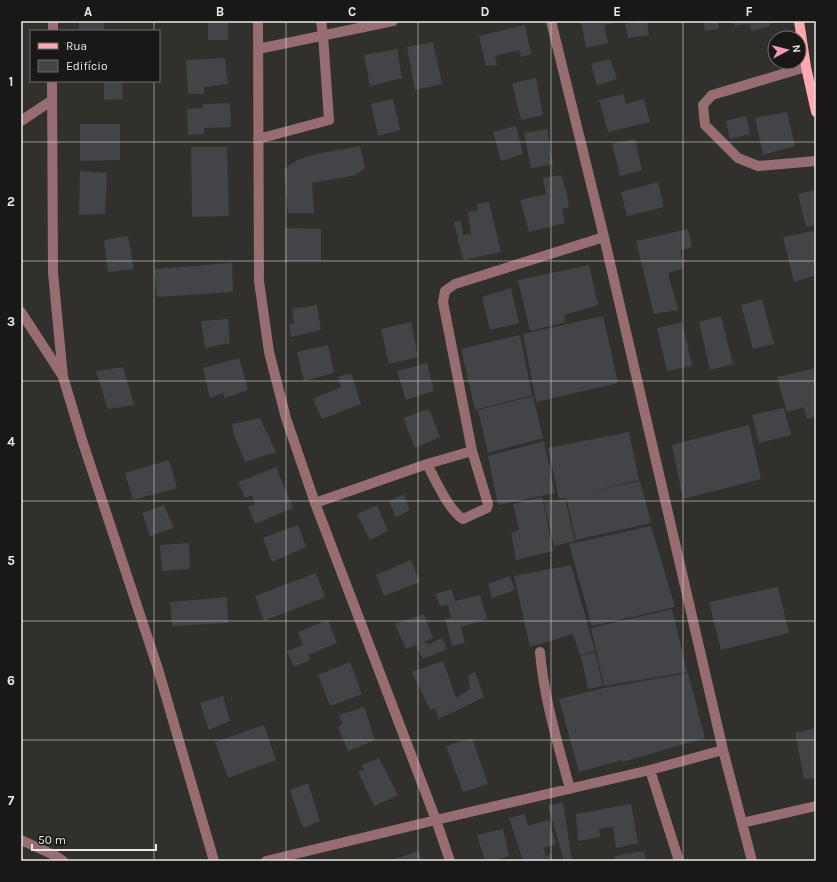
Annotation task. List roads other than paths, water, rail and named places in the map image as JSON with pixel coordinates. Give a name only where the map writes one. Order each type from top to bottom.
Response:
[{"type":"main road","points":[[807,70],[816,112]]},
{"type":"street","points":[[258,21],[259,282],[268,352],[286,418],[315,503],[436,820],[450,861]]},
{"type":"street","points":[[258,139],[329,120],[321,21]]},
{"type":"street","points":[[258,49],[393,21]]},
{"type":"street","points":[[551,21],[604,237],[723,750],[752,861]]},
{"type":"street","points":[[796,70],[712,95],[703,105],[704,125],[738,158],[758,166],[816,161]]},
{"type":"street","points":[[52,82],[53,273],[63,377],[83,443],[158,669],[214,861]]},
{"type":"street","points":[[21,121],[51,101]]},
{"type":"street","points":[[427,464],[450,506],[458,516],[463,519],[487,508],[488,504],[472,451],[443,302],[445,291],[455,284],[604,237]]},
{"type":"street","points":[[21,312],[63,377]]},
{"type":"street","points":[[315,503],[427,464],[472,451]]},
{"type":"street","points":[[540,652],[542,676],[553,726],[570,789]]},
{"type":"street","points":[[266,861],[650,770],[723,750]]},
{"type":"street","points":[[650,770],[678,861]]},
{"type":"street","points":[[742,823],[816,806]]},
{"type":"street","points":[[21,840],[54,855],[63,861]]}]
